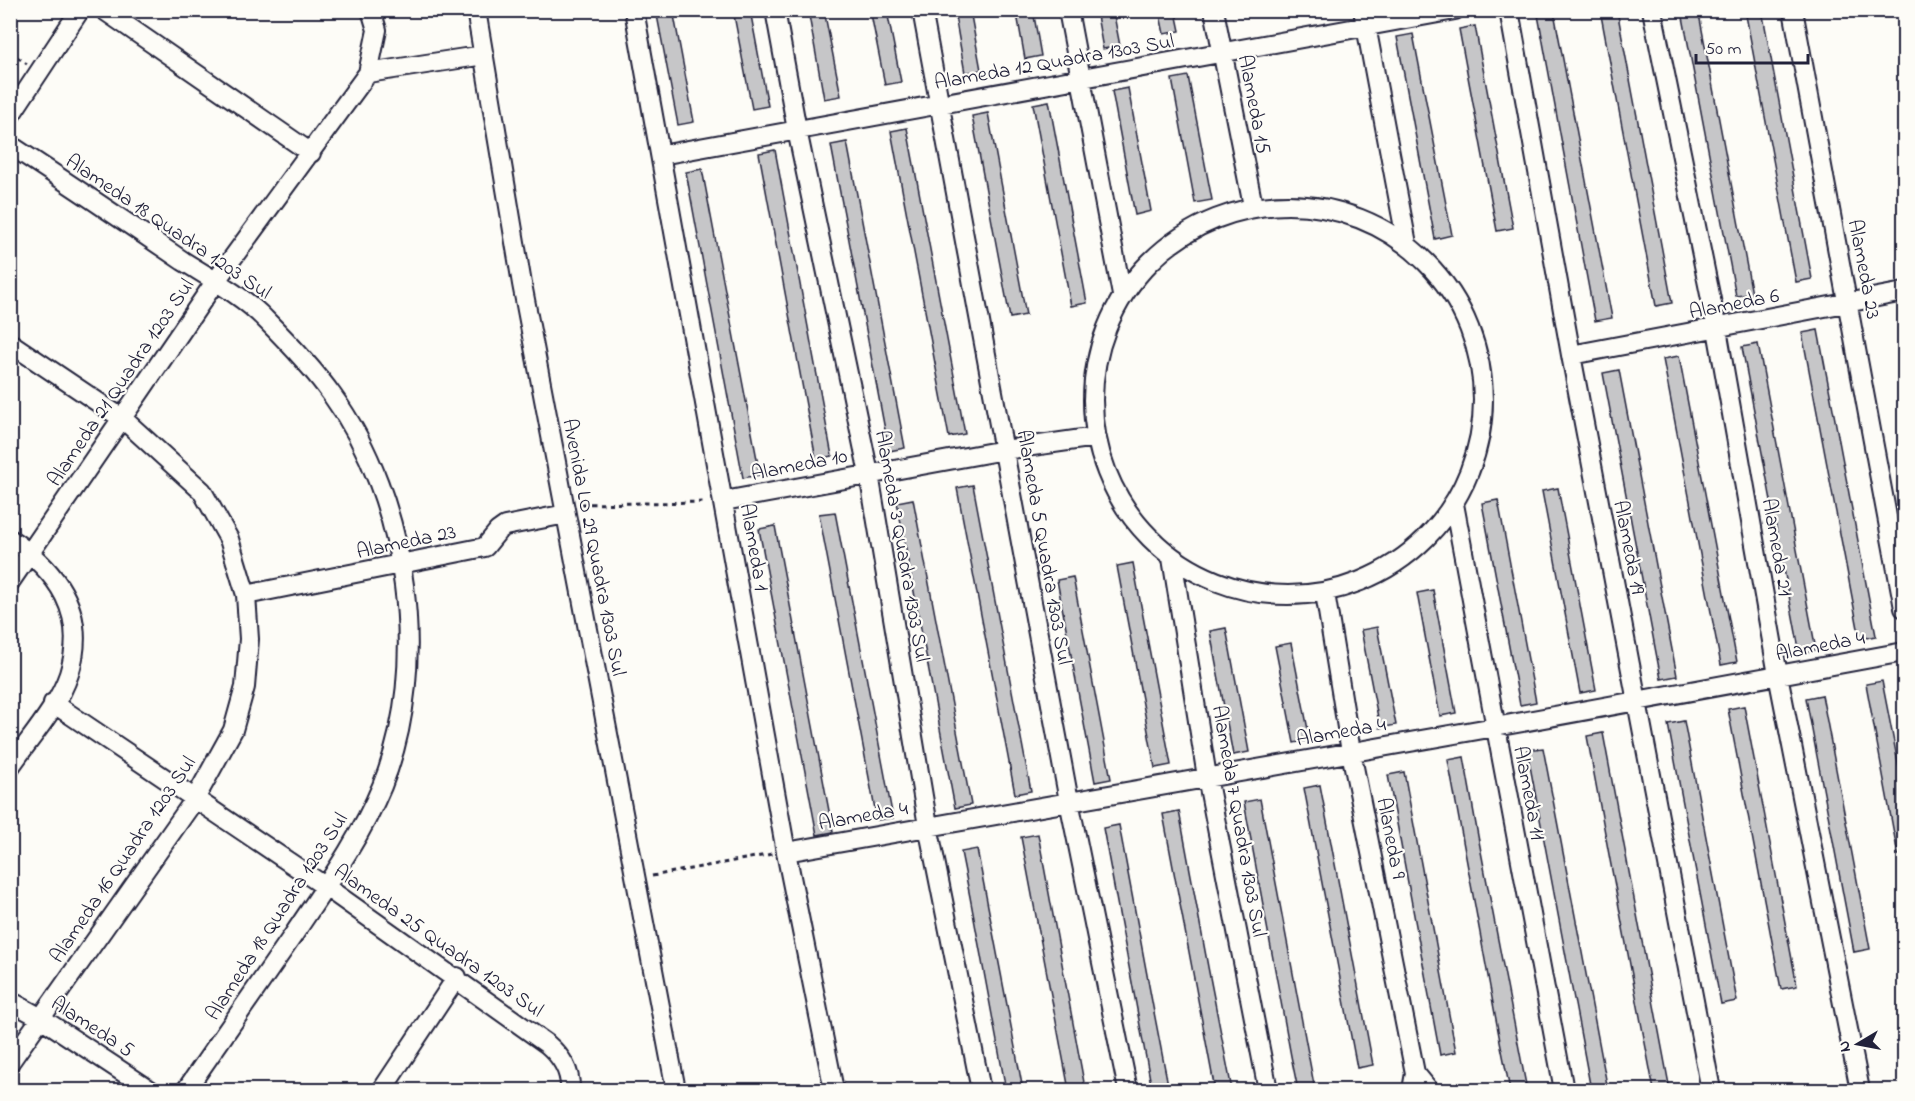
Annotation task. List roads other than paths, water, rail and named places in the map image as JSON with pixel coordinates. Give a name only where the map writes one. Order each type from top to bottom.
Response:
[{"type":"street","points":[[10,116],[80,10]]},
{"type":"street","points":[[104,10],[311,153]]},
{"type":"street","points":[[371,10],[377,30],[370,67],[484,55]]},
{"type":"street","name":"Avenida LO 29 Quadra 1303 Sul","points":[[476,10],[565,509],[676,1090]]},
{"type":"street","name":"Alameda 1","points":[[634,10],[786,852],[834,1090]]},
{"type":"street","name":"Alameda 3 Quadra 1303 Sul","points":[[775,10],[797,130],[869,474],[928,826],[981,1090]]},
{"type":"street","name":"Alameda 5 Quadra 1303 Sul","points":[[922,10],[1069,801],[1128,1090]]},
{"type":"street","points":[[1068,10],[1122,295]]},
{"type":"street","name":"Alameda 15","points":[[1214,10],[1253,206]]},
{"type":"street","name":"Alameda 12 Quadra 1303 Sul","points":[[661,155],[1222,53],[1364,18],[1455,10]]},
{"type":"street","name":"Alameda 19","points":[[1509,10],[1571,355],[1711,1090]]},
{"type":"street","name":"Alameda 21","points":[[1652,10],[1717,329],[1778,675],[1860,1090]]},
{"type":"street","name":"Alameda 23","points":[[1793,10],[1905,608]]},
{"type":"street","points":[[1364,18],[1407,244]]},
{"type":"street","name":"Alameda 21 Quadra 1203 Sul","points":[[10,582],[215,282],[311,153],[370,67]]},
{"type":"street","name":"Alameda 18 Quadra 1203 Sul","points":[[10,145],[264,316],[332,395],[366,454],[386,505],[400,566],[409,630],[407,678],[401,722],[383,784],[361,830],[326,887],[186,1090]]},
{"type":"street","points":[[1307,204],[1360,217],[1407,244],[1442,278],[1466,319],[1480,365],[1483,413],[1478,441],[1474,460],[1454,504],[1420,545],[1411,552],[1376,576],[1326,593],[1272,596],[1219,584],[1172,558],[1137,525],[1126,508],[1111,483],[1096,437],[1093,388],[1102,340],[1122,295],[1157,253],[1183,235],[1201,223],[1253,206],[1307,204]]},
{"type":"street","name":"Alameda 6","points":[[1571,355],[1905,292]]},
{"type":"street","name":"Alameda 16 Quadra 1203 Sul","points":[[10,343],[123,419],[202,491],[229,539],[246,596],[249,639],[245,687],[233,730],[195,799],[10,1062]]},
{"type":"street","name":"Alameda 10","points":[[724,501],[1005,450],[1096,437]]},
{"type":"street","name":"Alameda 11","points":[[1454,504],[1564,1090]]},
{"type":"street","name":"Alameda 23","points":[[246,596],[485,547],[505,526],[565,509]]},
{"type":"street","points":[[10,539],[31,552],[62,588],[70,606],[76,641],[69,675],[10,767]]},
{"type":"street","name":"Alameda 7 Quadra 1303 Sul","points":[[1172,558],[1207,777],[1268,1090]]},
{"type":"street","name":"Alaneda 9","points":[[1326,593],[1351,752],[1413,1082]]},
{"type":"street","name":"Alameda 4","points":[[786,852],[1905,652]]},
{"type":"street","name":"Alameda 25 Quadra 1203 Sul","points":[[53,703],[457,977],[559,1054],[567,1068],[570,1090]]},
{"type":"street","points":[[382,1090],[457,977]]},
{"type":"street","name":"Alameda 5","points":[[10,1001],[41,1018],[150,1090]]},
{"type":"street","points":[[1413,1082],[1429,1090]]}]
